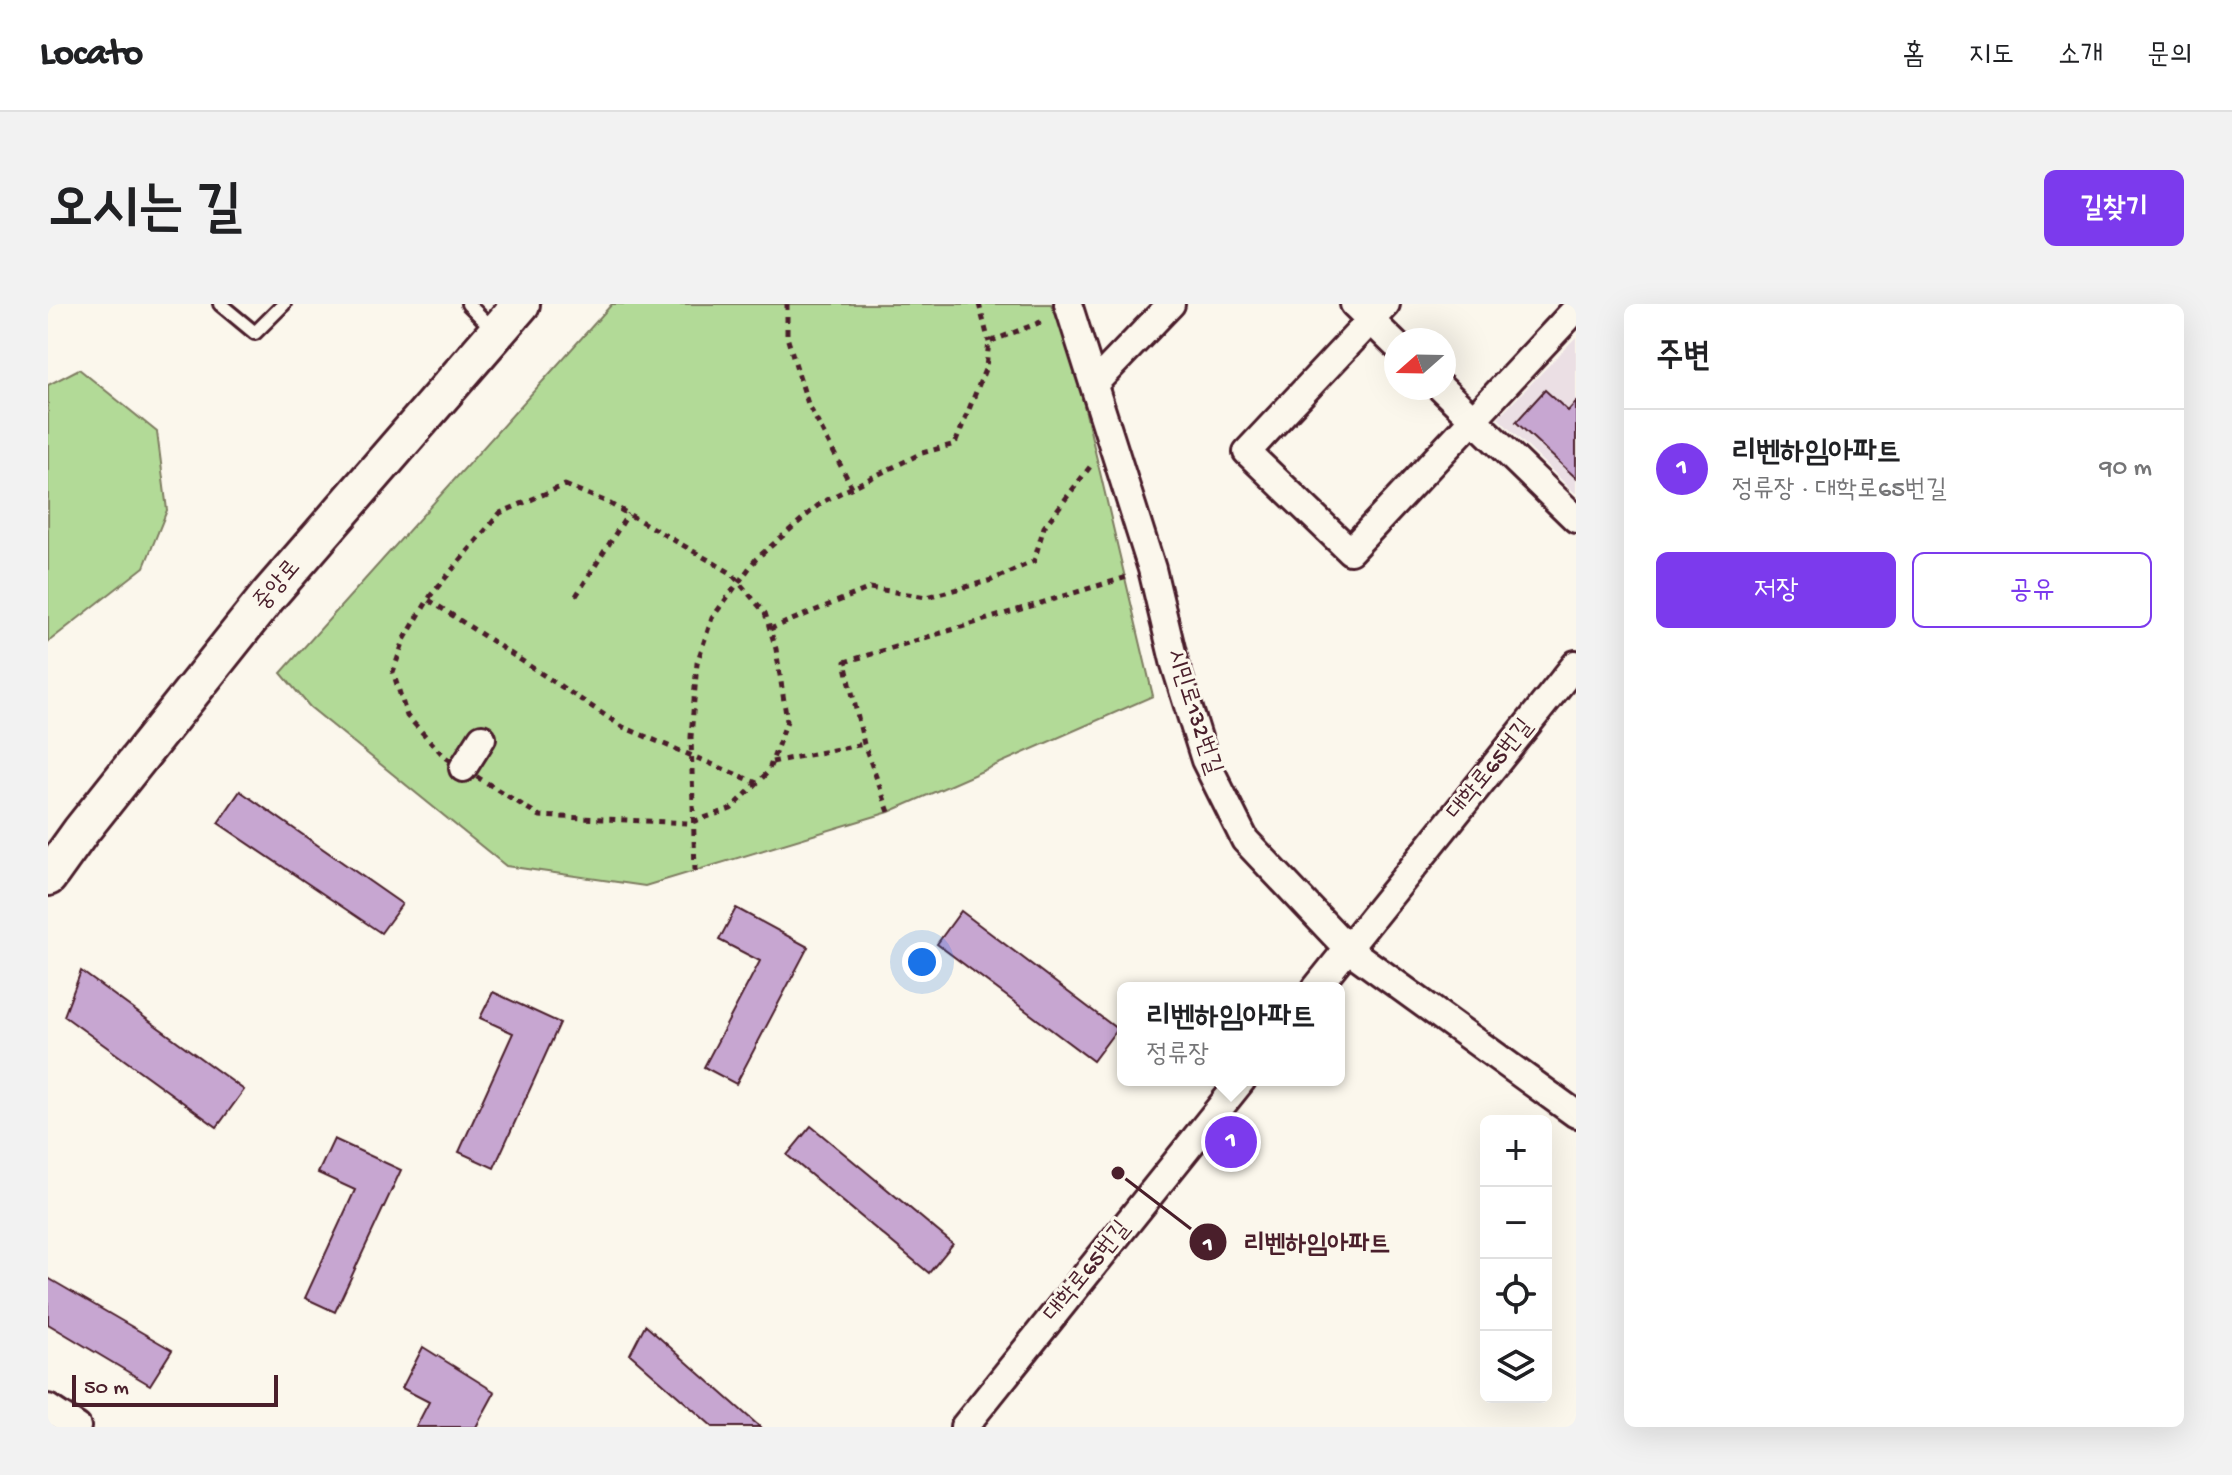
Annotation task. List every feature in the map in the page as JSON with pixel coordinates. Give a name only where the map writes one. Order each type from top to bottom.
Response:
[{"type":"street","name":"중앙로","points":[[48,877],[268,596],[521,304]]},
{"type":"street","points":[[1095,383],[1171,304]]},
{"type":"street","name":"시민로132번길","points":[[1070,307],[1152,569],[1174,661],[1205,760],[1245,840],[1348,949],[1576,1114]]},
{"type":"street","points":[[1384,328],[1370,309],[1247,452],[1350,551],[1576,309]]},
{"type":"street","points":[[1453,400],[1576,519]]},
{"type":"street","name":"대학로65번길","points":[[1321,982],[1576,664]]},
{"type":"street","points":[[463,768],[482,738]]},
{"type":"street","name":"대학로65번길","points":[[964,1427],[1237,1086]]},
{"type":"street","points":[[48,1408],[77,1427]]},
{"type":"lane","points":[[220,304],[255,333],[284,304]]},
{"type":"lane","points":[[468,304],[496,331]]},
{"type":"path","points":[[787,304],[787,337],[808,404],[852,487]]},
{"type":"path","points":[[695,871],[692,755],[697,663],[712,618],[756,559],[822,502],[922,453],[955,444],[986,367],[989,342],[979,304]]},
{"type":"path","points":[[989,342],[1070,307]]},
{"type":"path","points":[[770,629],[870,588],[927,597],[992,580],[1034,561],[1044,527],[1112,437]]},
{"type":"path","points":[[565,485],[607,502],[731,573],[738,582],[765,613],[776,649],[787,721],[768,772],[731,809],[694,822],[540,816],[445,757],[407,716],[393,672],[404,640],[429,600],[500,513],[565,485]]},
{"type":"path","points":[[576,596],[628,514]]},
{"type":"path","points":[[889,812],[864,744],[845,662],[1152,569]]},
{"type":"path","points":[[429,600],[623,727],[757,783]]},
{"type":"path","points":[[771,763],[864,744]]},
{"type":"shaded area","points":[[1576,337],[1576,494],[1498,418]]},
{"type":"green space","points":[[612,304],[1051,304],[1071,350],[1153,696],[889,812],[645,886],[506,866],[310,707],[281,673]]},
{"type":"green space","points":[[79,369],[157,432],[167,510],[144,567],[48,642],[48,385]]},
{"type":"building","points":[[1545,390],[1568,411],[1576,402],[1576,478],[1516,422]]},
{"type":"building","points":[[240,791],[402,904],[381,933],[218,823]]},
{"type":"building","points":[[736,908],[808,947],[736,1084],[704,1067],[760,961],[719,940]]},
{"type":"building","points":[[961,911],[1117,1029],[1093,1061],[937,944]]},
{"type":"building","points":[[81,971],[244,1090],[217,1127],[64,1016]]},
{"type":"building","points":[[493,992],[560,1023],[494,1168],[459,1152],[513,1033],[480,1018]]},
{"type":"building","points":[[811,1126],[953,1244],[929,1273],[787,1155]]},
{"type":"building","points":[[334,1139],[401,1170],[335,1312],[305,1298],[355,1190],[318,1173]]},
{"type":"building","points":[[48,1278],[172,1350],[150,1385],[48,1324]]},
{"type":"building","points":[[645,1325],[760,1427],[713,1427],[630,1354]]},
{"type":"building","points":[[423,1347],[495,1392],[476,1427],[416,1427],[429,1402],[402,1388]]},
{"type":"place","name":"리벤하임아파트","points":[[1231,1142]]},
{"type":"place","name":"리벤하임아파트","points":[[1118,1173]]}]
